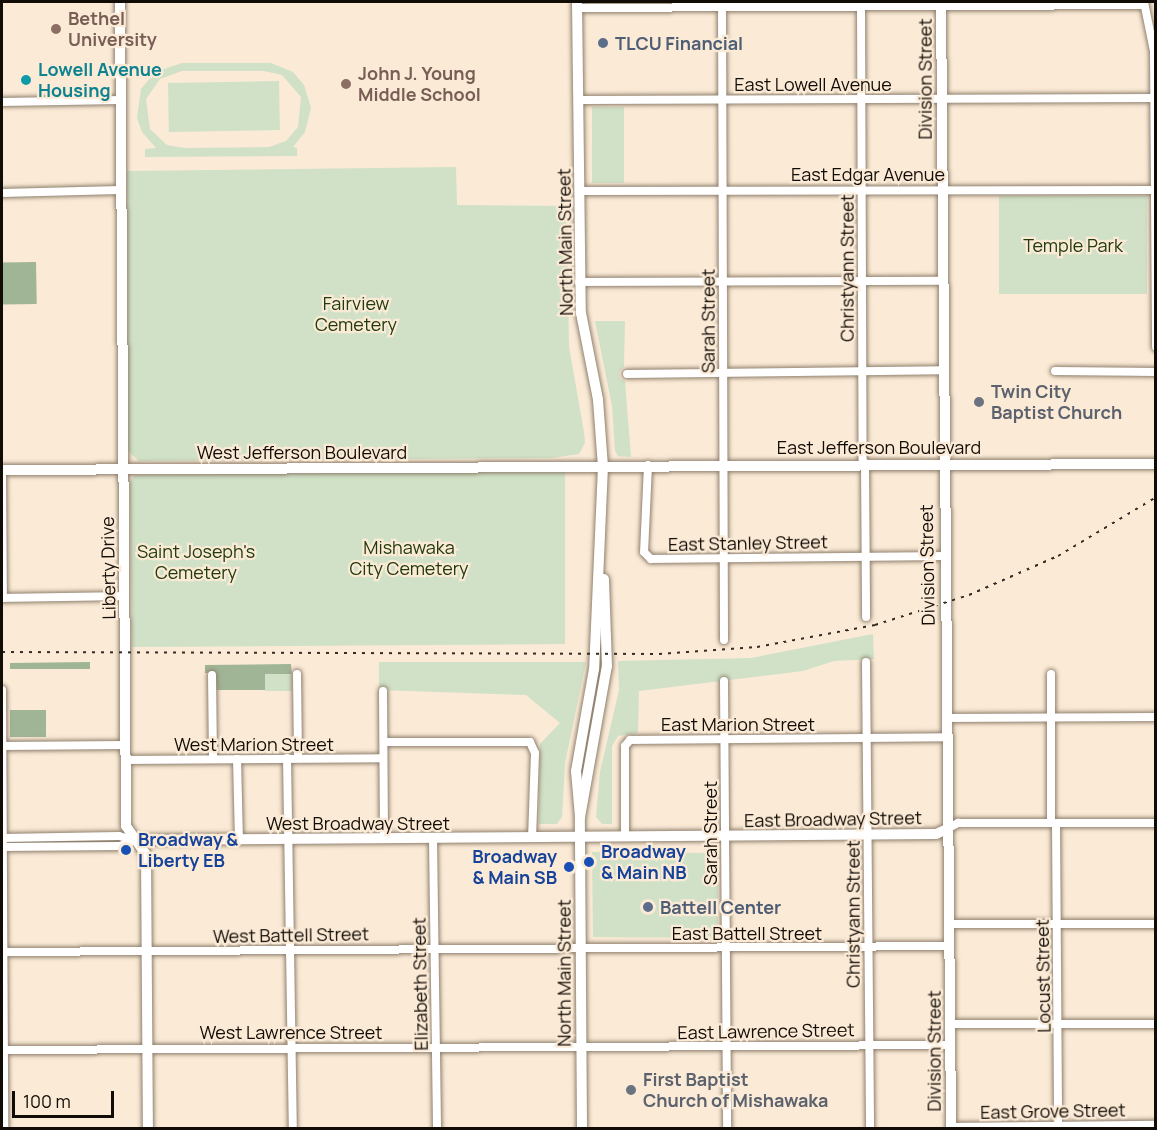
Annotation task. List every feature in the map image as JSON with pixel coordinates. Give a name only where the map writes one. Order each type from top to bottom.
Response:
[{"type":"street","name":"Liberty Drive","points":[[120,2],[126,826],[146,855],[148,1128]]},
{"type":"street","name":"Division Street","points":[[941,3],[943,556],[951,1128]]},
{"type":"street","points":[[577,5],[1144,3],[1154,41],[1155,347]]},
{"type":"street","name":"Sarah Street","points":[[722,4],[724,640]]},
{"type":"street","name":"Christyann Street","points":[[861,4],[862,372],[866,617]]},
{"type":"street","name":"North Main Street","points":[[577,5],[579,282],[581,313],[598,400],[603,466],[602,551],[594,669],[576,771],[580,816],[582,1128]]},
{"type":"street","name":"East Lowell Avenue","points":[[579,99],[1155,98]]},
{"type":"street","points":[[2,102],[121,100]]},
{"type":"street","points":[[2,193],[120,190]]},
{"type":"street","name":"East Edgar Avenue","points":[[580,191],[1155,190]]},
{"type":"street","points":[[579,282],[942,280]]},
{"type":"street","points":[[627,374],[943,370]]},
{"type":"street","points":[[1055,371],[1155,372]]},
{"type":"street","name":"East Jefferson Boulevard","points":[[603,466],[864,463],[1155,464]]},
{"type":"street","name":"East Stanley Street","points":[[648,465],[644,528],[647,557],[943,556]]},
{"type":"street","name":"West Jefferson Boulevard","points":[[2,470],[603,466]]},
{"type":"street","points":[[2,470],[2,598],[125,596]]},
{"type":"street","name":"Christyann Street","points":[[867,662],[870,1128]]},
{"type":"street","points":[[297,674],[298,758]]},
{"type":"street","name":"Locust Street","points":[[1051,674],[1057,924],[1058,1127]]},
{"type":"street","points":[[212,675],[213,759]]},
{"type":"street","name":"Sarah Street","points":[[724,681],[727,1128]]},
{"type":"street","points":[[2,690],[4,1128]]},
{"type":"street","points":[[383,691],[384,839]]},
{"type":"street","points":[[946,718],[1155,717]]},
{"type":"street","name":"East Marion Street","points":[[625,837],[628,741],[946,737]]},
{"type":"street","points":[[384,742],[530,742],[535,753],[532,838]]},
{"type":"street","points":[[2,746],[126,745]]},
{"type":"street","points":[[287,758],[293,1128]]},
{"type":"street","name":"West Marion Street","points":[[126,760],[383,758]]},
{"type":"street","points":[[237,759],[239,840]]},
{"type":"street","name":"East Broadway Street","points":[[580,838],[936,834],[958,823],[1155,823]]},
{"type":"street","name":"West Broadway Street","points":[[2,838],[119,836],[136,840],[289,840],[580,838]]},
{"type":"street","name":"Elizabeth Street","points":[[433,839],[436,1128]]},
{"type":"street","name":"West Broadway Street","points":[[2,847],[120,846],[136,840]]},
{"type":"street","points":[[948,924],[1155,924]]},
{"type":"street","name":"East Battell Street","points":[[581,948],[949,946]]},
{"type":"street","name":"West Battell Street","points":[[2,952],[581,948]]},
{"type":"street","points":[[950,1023],[1155,1024]]},
{"type":"street","name":"East Lawrence Street","points":[[582,1046],[950,1045]]},
{"type":"street","name":"West Lawrence Street","points":[[3,1050],[582,1046]]},
{"type":"street","name":"East Grove Street","points":[[951,1128],[1155,1125]]},
{"type":"green space","points":[[182,63],[271,63],[293,72],[304,85],[311,108],[305,132],[293,147],[297,148],[297,156],[145,157],[145,149],[156,148],[142,132],[137,118],[141,89],[155,72]],"holes":[[[182,71],[264,71],[282,75],[301,97],[298,127],[286,141],[269,147],[185,148],[167,145],[150,129],[146,99],[160,79]]]},
{"type":"green space","points":[[279,81],[280,130],[169,132],[168,83]]},
{"type":"green space","points":[[592,107],[624,107],[624,183],[592,183]]},
{"type":"green space","name":"Fairview Cemetery","points":[[456,167],[457,205],[567,206],[569,347],[585,443],[579,454],[552,458],[139,461],[128,451],[127,171]]},
{"type":"green space","name":"Temple Park","points":[[999,196],[1147,196],[1147,294],[999,294]]},
{"type":"green space","points":[[36,262],[37,304],[3,305],[2,263]]},
{"type":"green space","points":[[595,321],[625,321],[624,366],[619,372],[620,379],[625,381],[631,457],[618,456],[615,451],[612,406]]},
{"type":"green space","name":"Mishawaka City Cemetery","points":[[565,471],[565,644],[132,647],[130,481],[135,475]]},
{"type":"green space","points":[[873,634],[874,659],[834,661],[803,671],[639,691],[638,733],[618,736],[612,746],[612,824],[602,824],[596,817],[600,772],[619,690],[618,661],[751,658]]},
{"type":"green space","points":[[90,662],[90,669],[10,669],[10,663]]},
{"type":"green space","points":[[379,662],[586,662],[565,763],[562,817],[557,824],[539,824],[540,744],[560,723],[526,695],[379,690]]},
{"type":"green space","points":[[291,664],[292,674],[265,674],[265,690],[216,690],[216,673],[205,673],[205,665]]},
{"type":"green space","points":[[265,674],[292,674],[292,691],[265,691]]},
{"type":"green space","points":[[10,710],[46,710],[46,737],[10,737]]},
{"type":"green space","points":[[718,849],[718,938],[593,937],[592,852],[711,853]]},
{"type":"railway","points":[[2,652],[659,654],[757,647],[875,625],[969,595],[1058,556],[1156,497]]},
{"type":"place","name":"Bethel University","points":[[56,29]]},
{"type":"place","name":"TLCU Financial","points":[[603,43]]},
{"type":"place","name":"Lowell Avenue Housing","points":[[26,80]]},
{"type":"place","name":"John J. Young Middle School","points":[[346,84]]},
{"type":"place","name":"Twin City Baptist Church","points":[[979,402]]},
{"type":"place","name":"Broadway & Liberty EB","points":[[126,850]]},
{"type":"place","name":"Broadway & Main NB","points":[[589,862]]},
{"type":"place","name":"Broadway & Main SB","points":[[569,867]]},
{"type":"place","name":"Battell Center","points":[[648,907]]},
{"type":"place","name":"First Baptist Church of Mishawaka","points":[[631,1090]]},
{"type":"park label","name":"Saint Joseph's Cemetery","points":[[196,562]]}]
